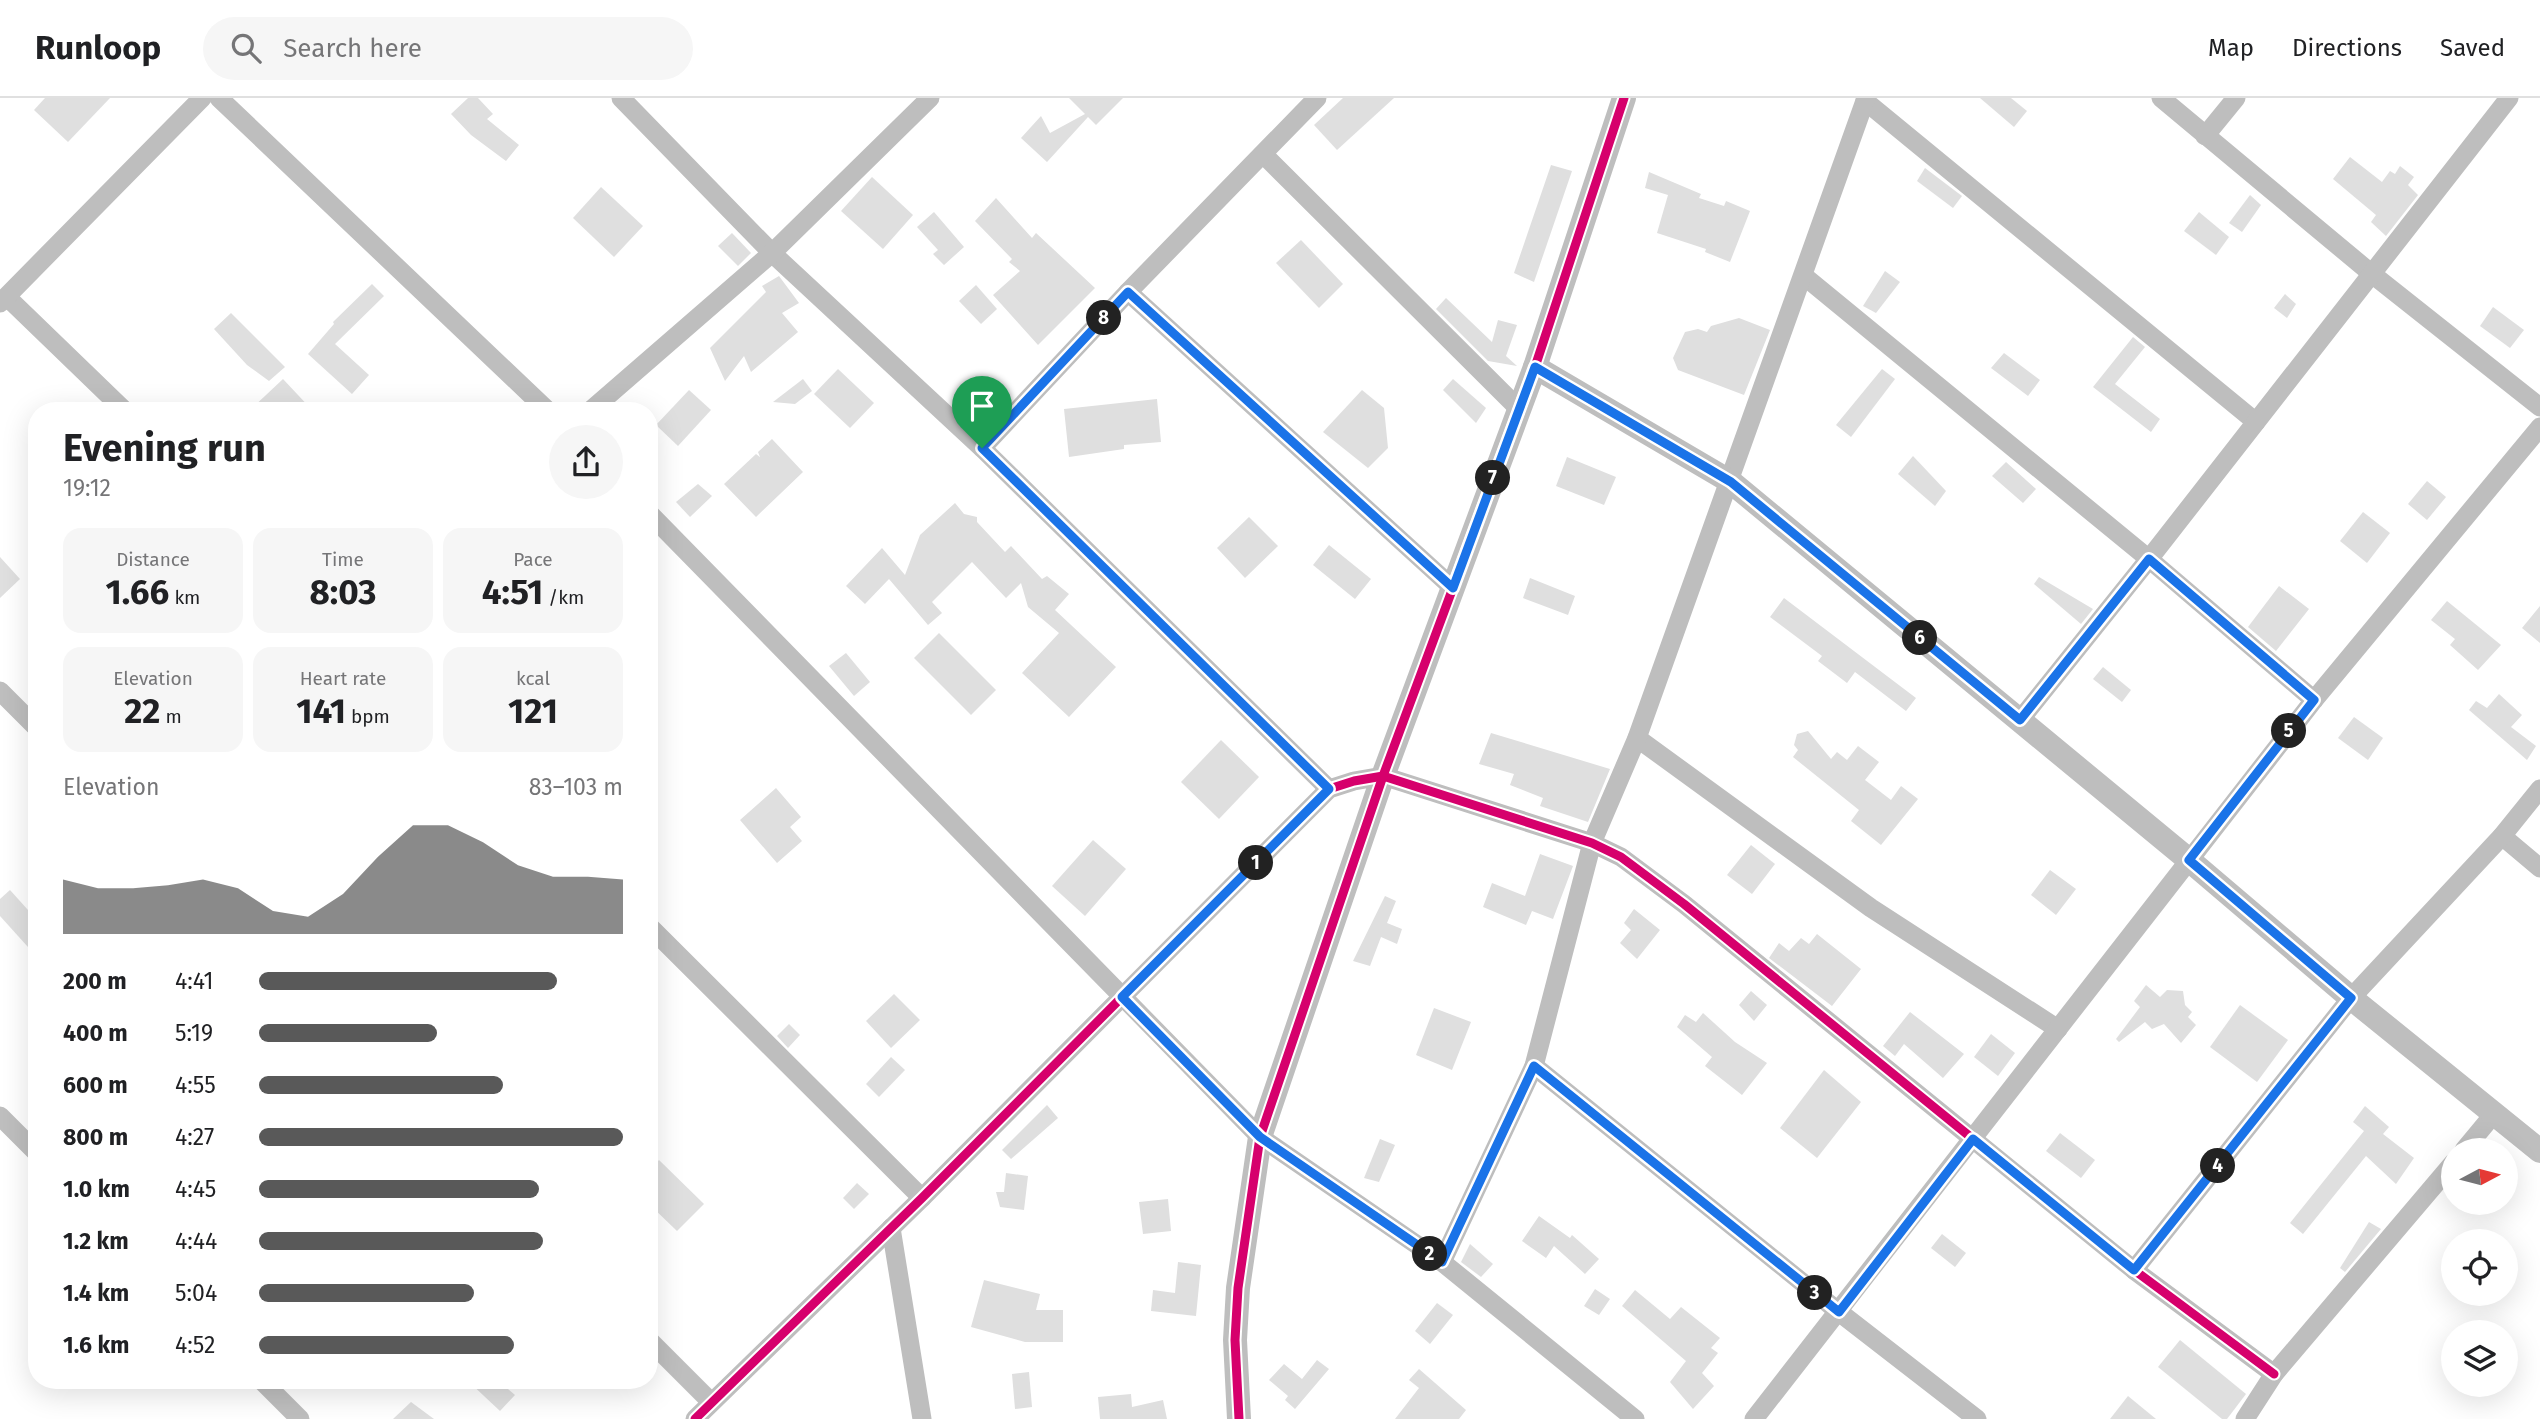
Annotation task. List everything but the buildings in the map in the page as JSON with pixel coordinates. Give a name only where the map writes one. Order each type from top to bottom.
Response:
[{"type":"street","points":[[115,402],[3,300],[202,98]]},
{"type":"street","points":[[219,98],[539,402]]},
{"type":"street","points":[[621,98],[772,253],[982,448],[1329,789]]},
{"type":"street","points":[[600,402],[772,253],[930,98]]},
{"type":"street","points":[[982,448],[1128,292],[1317,98]]},
{"type":"street","points":[[1239,1419],[1236,1340],[1238,1288],[1260,1137],[1383,776],[1535,367],[1624,98]]},
{"type":"street","points":[[2161,98],[2372,274],[2540,407]]},
{"type":"street","points":[[2205,135],[2236,98]]},
{"type":"street","points":[[2020,720],[2149,559],[2508,98]]},
{"type":"street","points":[[1442,1262],[1534,1066],[1592,842],[1637,738],[1866,100],[2256,422]]},
{"type":"street","points":[[1264,155],[1519,409]]},
{"type":"street","points":[[1804,276],[2149,559],[2314,700]]},
{"type":"street","points":[[1128,292],[1453,588]]},
{"type":"street","points":[[1535,367],[1731,482],[2189,860],[2351,998],[2540,1151]]},
{"type":"street","points":[[1754,1419],[2314,700],[2540,427]]},
{"type":"street","points":[[658,522],[1260,1137],[1442,1262],[1635,1419]]},
{"type":"street","points":[[0,691],[28,719]]},
{"type":"street","points":[[1637,738],[1871,908],[2058,1029]]},
{"type":"street","points":[[695,1419],[922,1198],[1329,789],[1354,780],[1383,776],[1592,842],[1621,857],[1684,904],[2134,1270],[2274,1374]]},
{"type":"street","points":[[2134,1270],[2351,998],[2502,836],[2540,789]]},
{"type":"street","points":[[2502,836],[2540,869]]},
{"type":"street","points":[[658,935],[922,1198]]},
{"type":"street","points":[[1534,1066],[1839,1312],[1978,1419]]},
{"type":"street","points":[[2474,1138],[2493,1115]]},
{"type":"street","points":[[0,1116],[28,1144]]},
{"type":"street","points":[[2245,1419],[2274,1374],[2441,1177]]},
{"type":"street","points":[[891,1228],[922,1419]]},
{"type":"street","points":[[658,1349],[712,1402]]},
{"type":"street","points":[[270,1389],[299,1419]]},
{"type":"cycle path","points":[[1239,1419],[1235,1340],[1238,1288],[1260,1137],[1383,776],[1535,367],[1624,98]]},
{"type":"cycle path","points":[[695,1419],[922,1198],[1329,789],[1383,776],[1592,843],[1621,857],[1684,904],[2134,1270],[2274,1374]]},
{"type":"route","points":[[1128,292],[1453,588],[1535,367],[1731,482],[2020,720],[2149,559],[2314,700],[2189,860],[2351,998],[2134,1270],[1973,1139],[1839,1312],[1534,1066],[1442,1262],[1260,1137],[1122,997],[1329,789],[982,448],[1128,292]]}]
